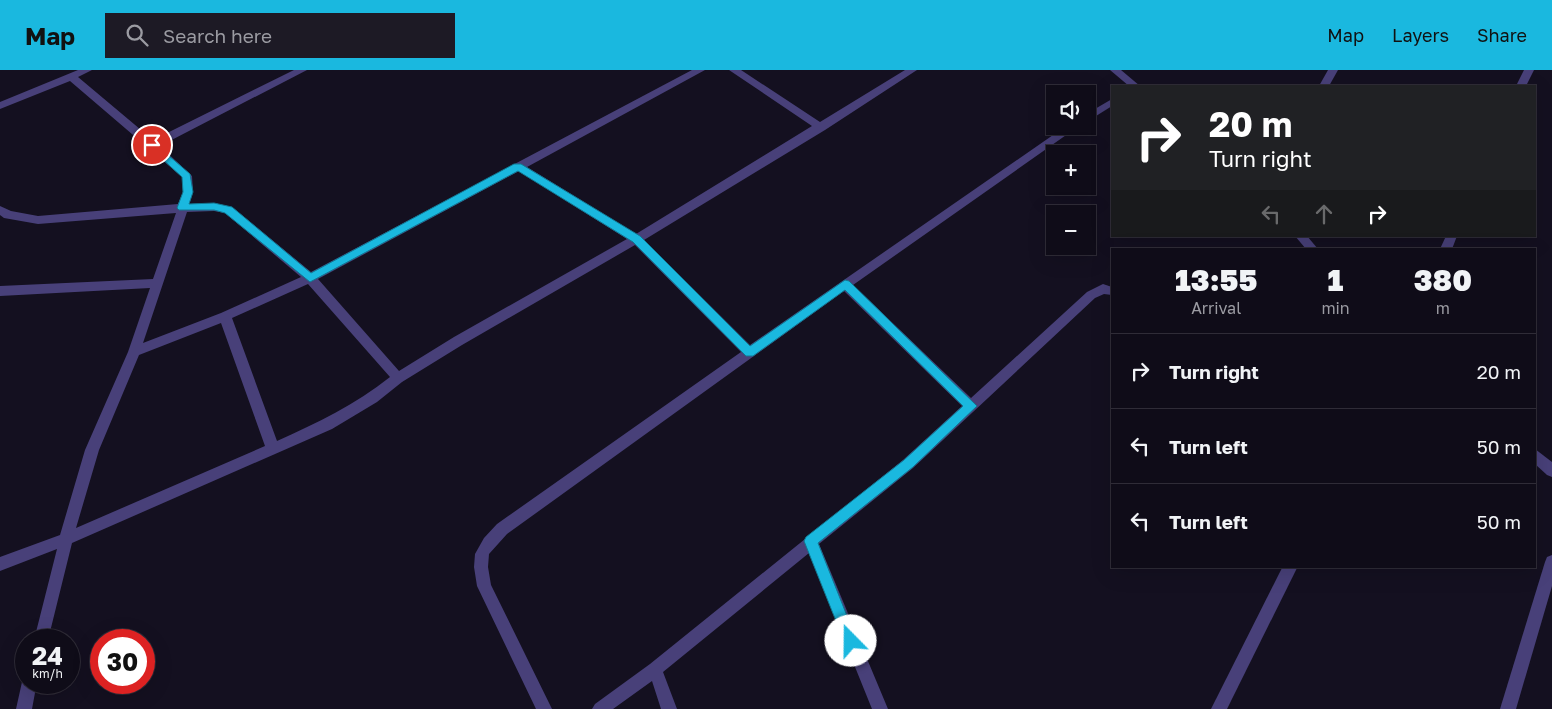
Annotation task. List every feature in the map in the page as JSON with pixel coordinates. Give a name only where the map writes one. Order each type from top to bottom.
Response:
[{"type":"street","points":[[0,106],[87,70]]},
{"type":"street","points":[[152,145],[302,70]]},
{"type":"street","points":[[134,352],[225,316],[310,278],[700,70]]},
{"type":"street","points":[[734,70],[821,127]]},
{"type":"street","points":[[0,564],[66,539],[327,425],[373,398],[398,378],[636,239],[912,70]]},
{"type":"street","points":[[1115,70],[1134,85]]},
{"type":"street","points":[[1325,85],[1333,70]]},
{"type":"street","points":[[1522,85],[1529,70]]},
{"type":"street","points":[[44,629],[66,539],[92,450],[134,352],[188,192],[187,176],[72,77]]},
{"type":"street","points":[[1096,113],[1111,103]]},
{"type":"street","points":[[544,709],[484,586],[479,564],[484,545],[502,529],[845,284],[1061,135]]},
{"type":"street","points":[[518,166],[636,239],[750,352]]},
{"type":"street","points":[[0,210],[8,215],[38,220],[182,208],[214,207],[228,210],[310,278],[398,378]]},
{"type":"street","points":[[1301,237],[1312,248]]},
{"type":"street","points":[[0,291],[157,282]]},
{"type":"street","points":[[845,284],[971,406]]},
{"type":"street","points":[[600,709],[655,669],[810,541],[908,464],[1091,295],[1103,289],[1111,291]]},
{"type":"street","points":[[225,316],[273,449]]},
{"type":"street","points":[[1536,456],[1552,471]]},
{"type":"street","points":[[810,541],[880,709]]},
{"type":"street","points":[[1508,709],[1552,562]]},
{"type":"street","points":[[1219,709],[1290,568]]},
{"type":"street","points":[[655,669],[669,709]]},
{"type":"street","points":[[24,709],[27,694]]},
{"type":"route","points":[[152,145],[187,176],[188,192],[182,208],[214,207],[228,210],[240,218],[310,278],[518,166],[636,239],[750,352],[845,284],[971,406],[908,464],[810,541],[851,641]]}]
